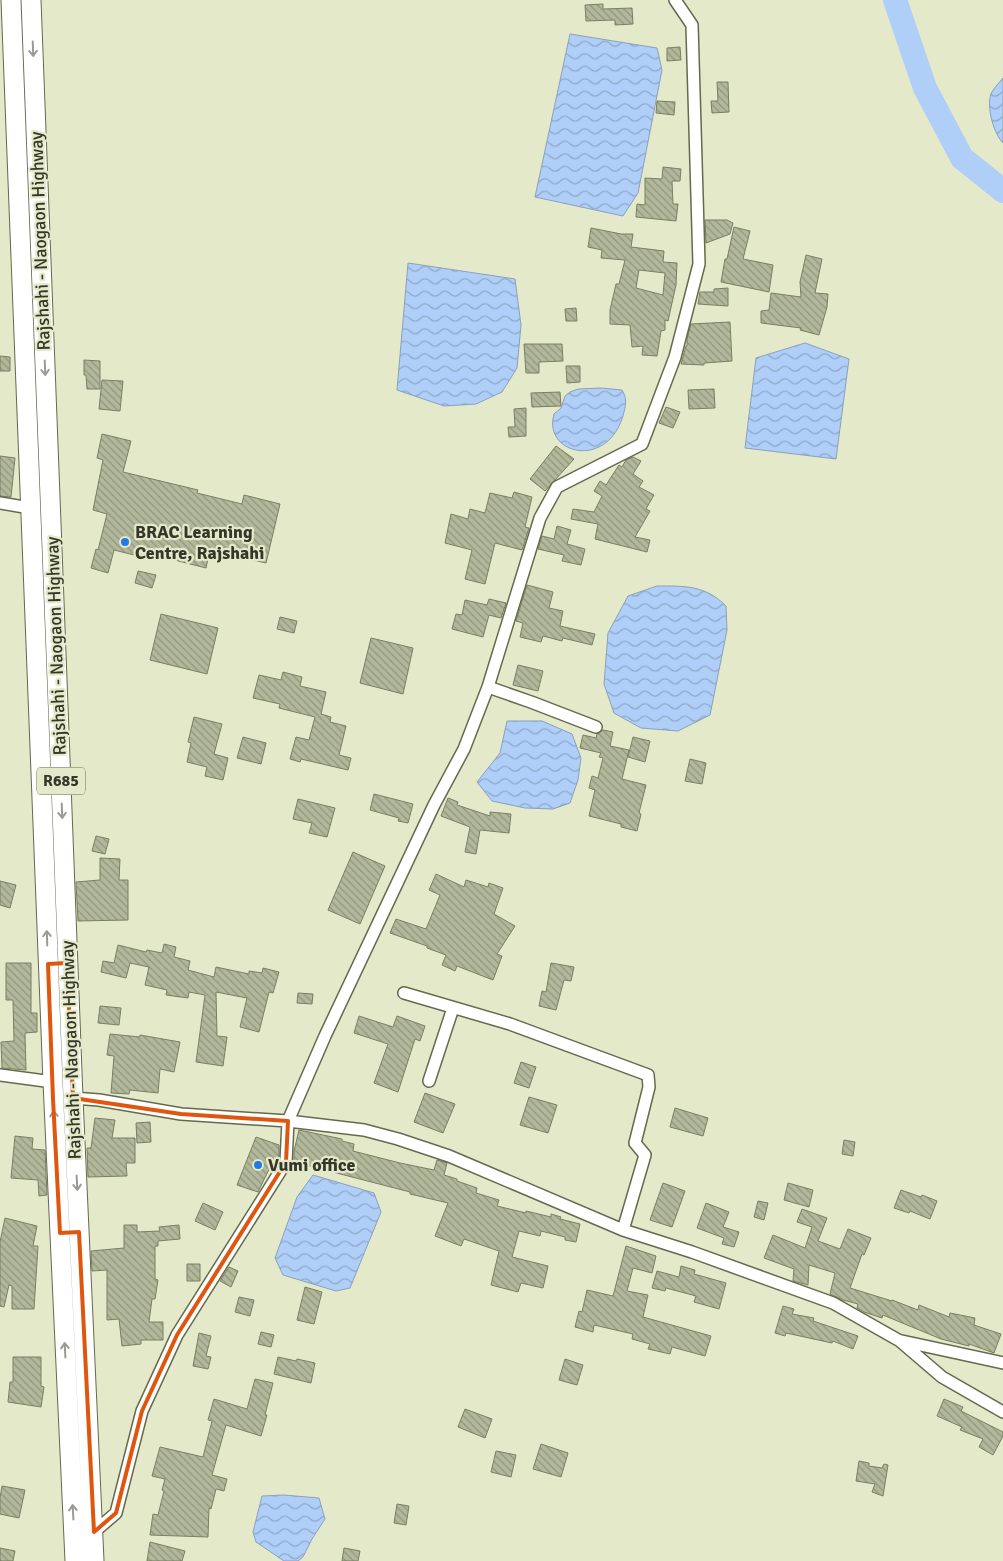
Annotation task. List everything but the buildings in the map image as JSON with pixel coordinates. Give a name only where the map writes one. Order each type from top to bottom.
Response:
[{"type":"main road","name":"Rajshahi - Naogaon Highway","points":[[11,0],[52,1082],[75,1561]]},
{"type":"main road","name":"Rajshahi - Naogaon Highway","points":[[31,0],[73,1098],[94,1561]]},
{"type":"main road","points":[[48,964],[68,963]]},
{"type":"main road","points":[[60,1233],[79,1232]]},
{"type":"street","points":[[94,1532],[116,1513],[142,1411],[177,1335],[286,1162],[288,1121],[325,1036],[434,805],[464,749],[488,687],[540,518],[557,486],[642,444],[676,357],[699,264],[692,25],[675,0]]},
{"type":"street","points":[[0,503],[30,508]]},
{"type":"street","points":[[488,687],[596,727]]},
{"type":"street","points":[[404,993],[510,1024],[648,1074],[649,1087],[635,1143],[645,1155],[623,1230]]},
{"type":"street","points":[[429,1081],[453,1008]]},
{"type":"street","points":[[0,1075],[52,1082]]},
{"type":"street","points":[[73,1098],[99,1100],[181,1114],[288,1121],[364,1130],[398,1138],[449,1156],[623,1230],[692,1252],[833,1303],[900,1341],[942,1377],[1003,1412]]},
{"type":"street","points":[[900,1341],[1003,1363]]},
{"type":"highlighted area","points":[[67,963],[73,1098],[181,1114],[288,1121],[286,1162],[177,1335],[142,1411],[116,1513],[94,1532],[79,1232],[60,1233],[48,964]]},
{"type":"water","points":[[570,34],[657,48],[662,70],[638,193],[623,216],[535,197]]},
{"type":"water","points":[[1003,78],[1003,143],[994,127],[989,106],[992,92]]},
{"type":"water","points":[[408,263],[515,279],[521,325],[517,368],[502,392],[476,404],[444,406],[397,390]]},
{"type":"water","points":[[805,343],[849,359],[836,459],[745,448],[756,358]]},
{"type":"water","points":[[601,388],[622,390],[625,396],[625,409],[616,431],[605,443],[593,449],[579,450],[567,447],[558,439],[553,428],[554,414],[561,408],[565,396],[570,392],[578,389]]},
{"type":"water","points":[[657,586],[686,587],[702,590],[726,606],[727,630],[710,715],[678,731],[641,728],[614,713],[604,684],[608,633],[628,596]]},
{"type":"water","points":[[507,721],[542,721],[572,734],[581,758],[578,780],[570,803],[553,809],[525,808],[492,801],[477,782],[500,753]]},
{"type":"water","points":[[313,1175],[374,1193],[381,1212],[350,1288],[336,1291],[283,1275],[275,1258],[297,1197]]},
{"type":"water","points":[[284,1495],[319,1498],[325,1519],[303,1557],[298,1561],[284,1561],[256,1542],[253,1532],[262,1496]]},
{"type":"waterway","points":[[895,0],[925,88],[962,158],[1003,191]]},
{"type":"place","name":"BRAC Learning Centre, Rajshahi","points":[[125,542]]},
{"type":"place","name":"Vumi office","points":[[258,1165]]}]
